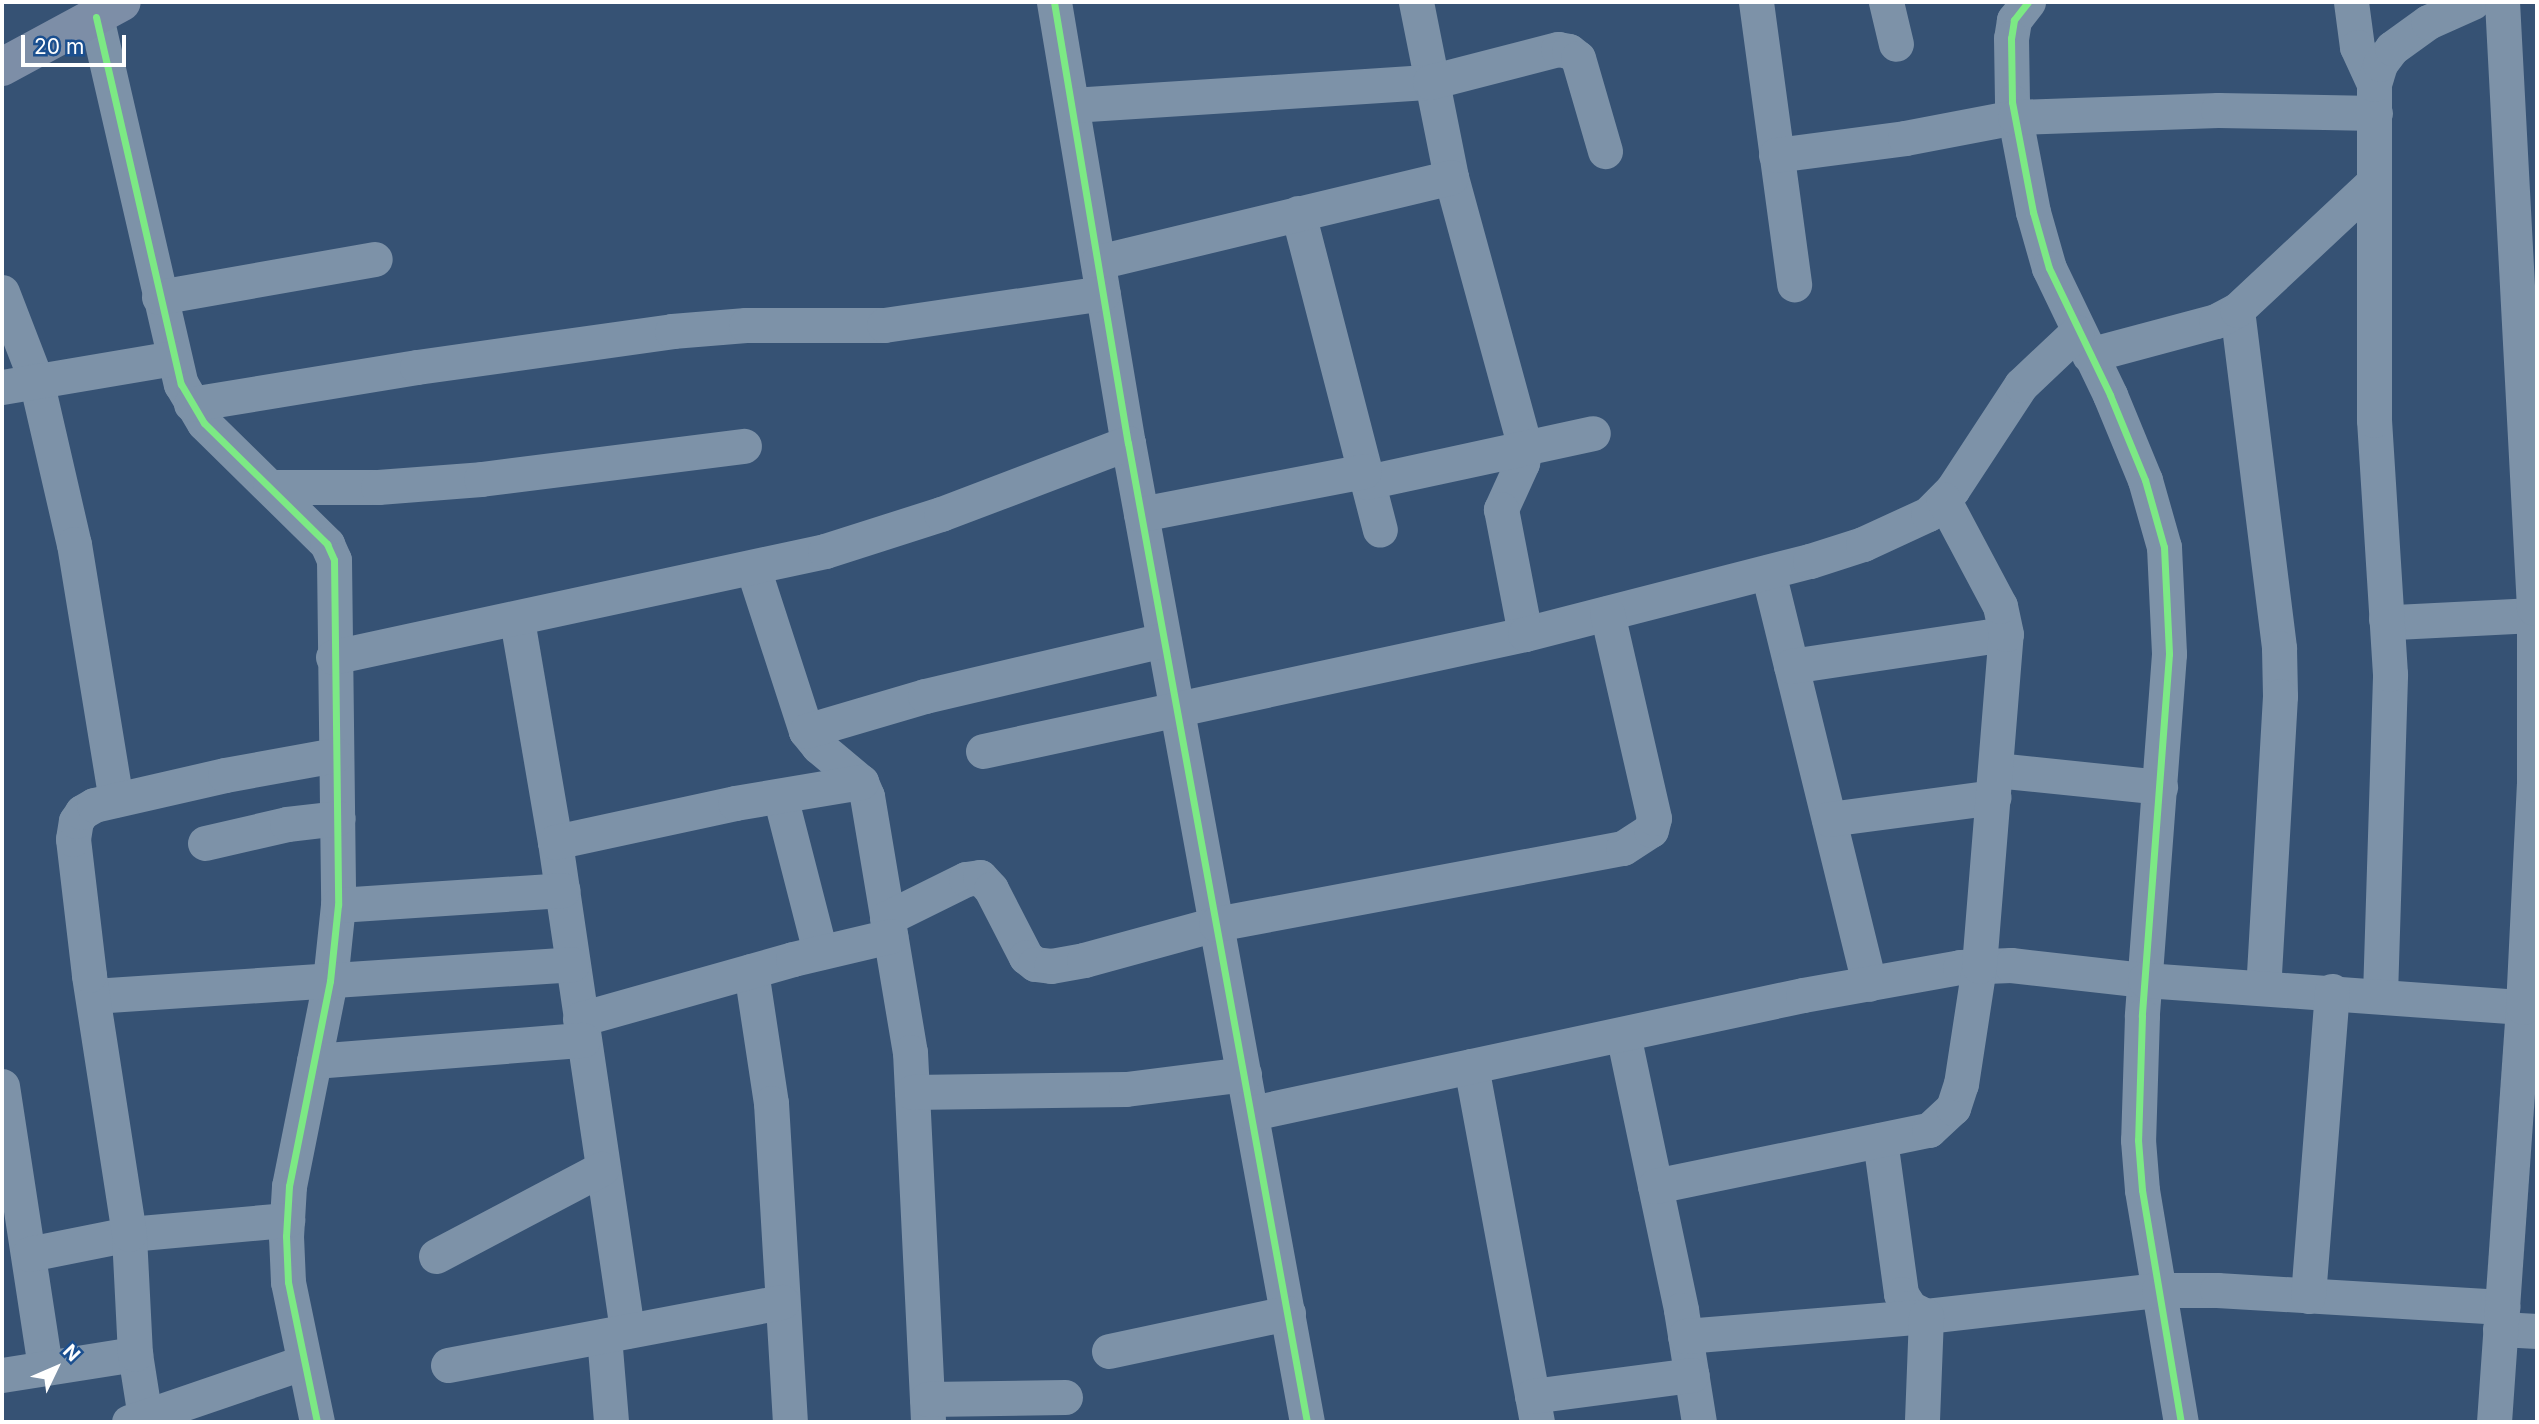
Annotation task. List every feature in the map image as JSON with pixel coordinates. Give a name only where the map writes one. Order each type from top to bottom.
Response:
[{"type":"main road","points":[[2,67],[109,9]]},
{"type":"street","points":[[1054,2],[1128,443],[1307,1422]]},
{"type":"street","points":[[1416,2],[1451,177],[1525,448],[1522,463],[1501,509],[1525,634]]},
{"type":"street","points":[[1756,2],[1794,284]]},
{"type":"street","points":[[1886,2],[1896,44]]},
{"type":"street","points":[[2028,2],[2014,20],[2011,38],[2015,117],[2033,212],[2049,268],[2083,344],[2110,395],[2145,480],[2164,547],[2169,654],[2145,980],[2138,1140],[2143,1190],[2181,1422]]},
{"type":"street","points":[[2351,2],[2357,47],[2374,98]]},
{"type":"street","points":[[2380,995],[2389,784],[2390,674],[2374,408],[2374,98],[2380,64],[2392,48],[2428,22],[2473,2]]},
{"type":"street","points":[[2494,1422],[2501,1318],[2524,1174],[2530,1007],[2535,610],[2526,231],[2502,2]]},
{"type":"street","points":[[109,9],[159,297],[174,358],[191,404],[204,424],[327,544],[334,560],[333,657],[338,905],[330,981],[289,1186],[287,1220],[288,1282],[317,1422]]},
{"type":"street","points":[[1072,105],[1430,82],[1543,50],[1569,51],[1578,58],[1605,151]]},
{"type":"street","points":[[1776,155],[1905,138],[2015,117],[2218,110],[2374,98]]},
{"type":"street","points":[[191,404],[417,367],[672,331],[746,325],[896,324],[1100,277],[1298,213],[1451,177]]},
{"type":"street","points":[[983,751],[1525,634],[1810,561],[1886,534],[1928,514],[1952,491],[2021,385],[2083,344],[2216,321],[2237,310],[2374,182]]},
{"type":"street","points":[[1298,213],[1380,530]]},
{"type":"street","points":[[159,297],[375,259]]},
{"type":"street","points":[[2,292],[36,380],[74,544],[116,800]]},
{"type":"street","points":[[2237,310],[2265,521],[2279,660],[2280,696],[2263,987]]},
{"type":"street","points":[[2,387],[174,358]]},
{"type":"street","points":[[1141,514],[1366,477],[1593,433]]},
{"type":"street","points":[[333,657],[517,620],[825,551],[941,514],[1128,443]]},
{"type":"street","points":[[270,487],[378,487],[481,479],[744,446]]},
{"type":"street","points":[[1655,1186],[1929,1130],[1953,1108],[1961,1084],[1979,966],[2007,634],[2000,606],[1943,499]]},
{"type":"street","points":[[753,568],[806,731],[818,746],[860,782],[867,796],[910,1052],[927,1411],[1065,1397]]},
{"type":"street","points":[[1768,572],[1869,984]]},
{"type":"street","points":[[2386,619],[2395,622],[2535,610]]},
{"type":"street","points":[[314,1061],[582,1030],[751,971],[820,952],[889,927],[966,879],[980,877],[991,889],[1026,957],[1035,964],[1051,966],[1084,960],[1216,923],[1623,848],[1651,830],[1654,818],[1607,613]]},
{"type":"street","points":[[517,620],[555,842],[601,1169],[616,1333],[611,1422]]},
{"type":"street","points":[[1791,666],[2007,634]]},
{"type":"street","points":[[806,731],[925,696],[1164,640]]},
{"type":"street","points":[[304,1362],[205,1410],[137,1420],[129,1234],[93,996],[73,839],[76,821],[82,811],[94,805],[225,775],[335,755]]},
{"type":"street","points":[[555,842],[860,782]]},
{"type":"street","points":[[1829,819],[1995,784],[2160,786]]},
{"type":"street","points":[[780,796],[820,952]]},
{"type":"street","points":[[205,843],[288,824],[338,818]]},
{"type":"street","points":[[338,905],[562,890]]},
{"type":"street","points":[[93,996],[572,964]]},
{"type":"street","points":[[1252,1114],[1623,1034],[1869,984],[1979,966],[2011,965],[2145,980],[2332,991],[2530,1007]]},
{"type":"street","points":[[751,971],[771,1103],[790,1422]]},
{"type":"street","points":[[2308,1296],[2332,991]]},
{"type":"street","points":[[1623,1034],[1685,1336],[1699,1422]]},
{"type":"street","points":[[1471,1066],[1534,1409],[1692,1375]]},
{"type":"street","points":[[912,1092],[1126,1089],[1244,1074]]},
{"type":"street","points":[[2,1086],[45,1367]]},
{"type":"street","points":[[1880,1140],[1901,1294],[1910,1308],[1926,1316]]},
{"type":"street","points":[[436,1256],[601,1169]]},
{"type":"street","points":[[29,1254],[129,1234],[287,1220]]},
{"type":"street","points":[[1685,1336],[1926,1316],[2160,1290],[2308,1296],[2501,1318],[2537,1331]]},
{"type":"street","points":[[448,1365],[782,1302]]},
{"type":"street","points":[[1109,1351],[1288,1313]]},
{"type":"street","points":[[1922,1422],[1926,1316]]},
{"type":"street","points":[[2,1375],[135,1354]]},
{"type":"cycle path","points":[[1054,2],[1128,443],[1307,1422]]},
{"type":"cycle path","points":[[2028,2],[2014,20],[2011,38],[2012,102],[2033,212],[2049,268],[2110,395],[2145,480],[2164,547],[2169,654],[2142,1016],[2138,1140],[2142,1190],[2181,1422]]},
{"type":"cycle path","points":[[96,17],[181,384],[204,423],[327,544],[334,560],[338,905],[330,981],[289,1186],[286,1236],[288,1282],[317,1422]]}]
